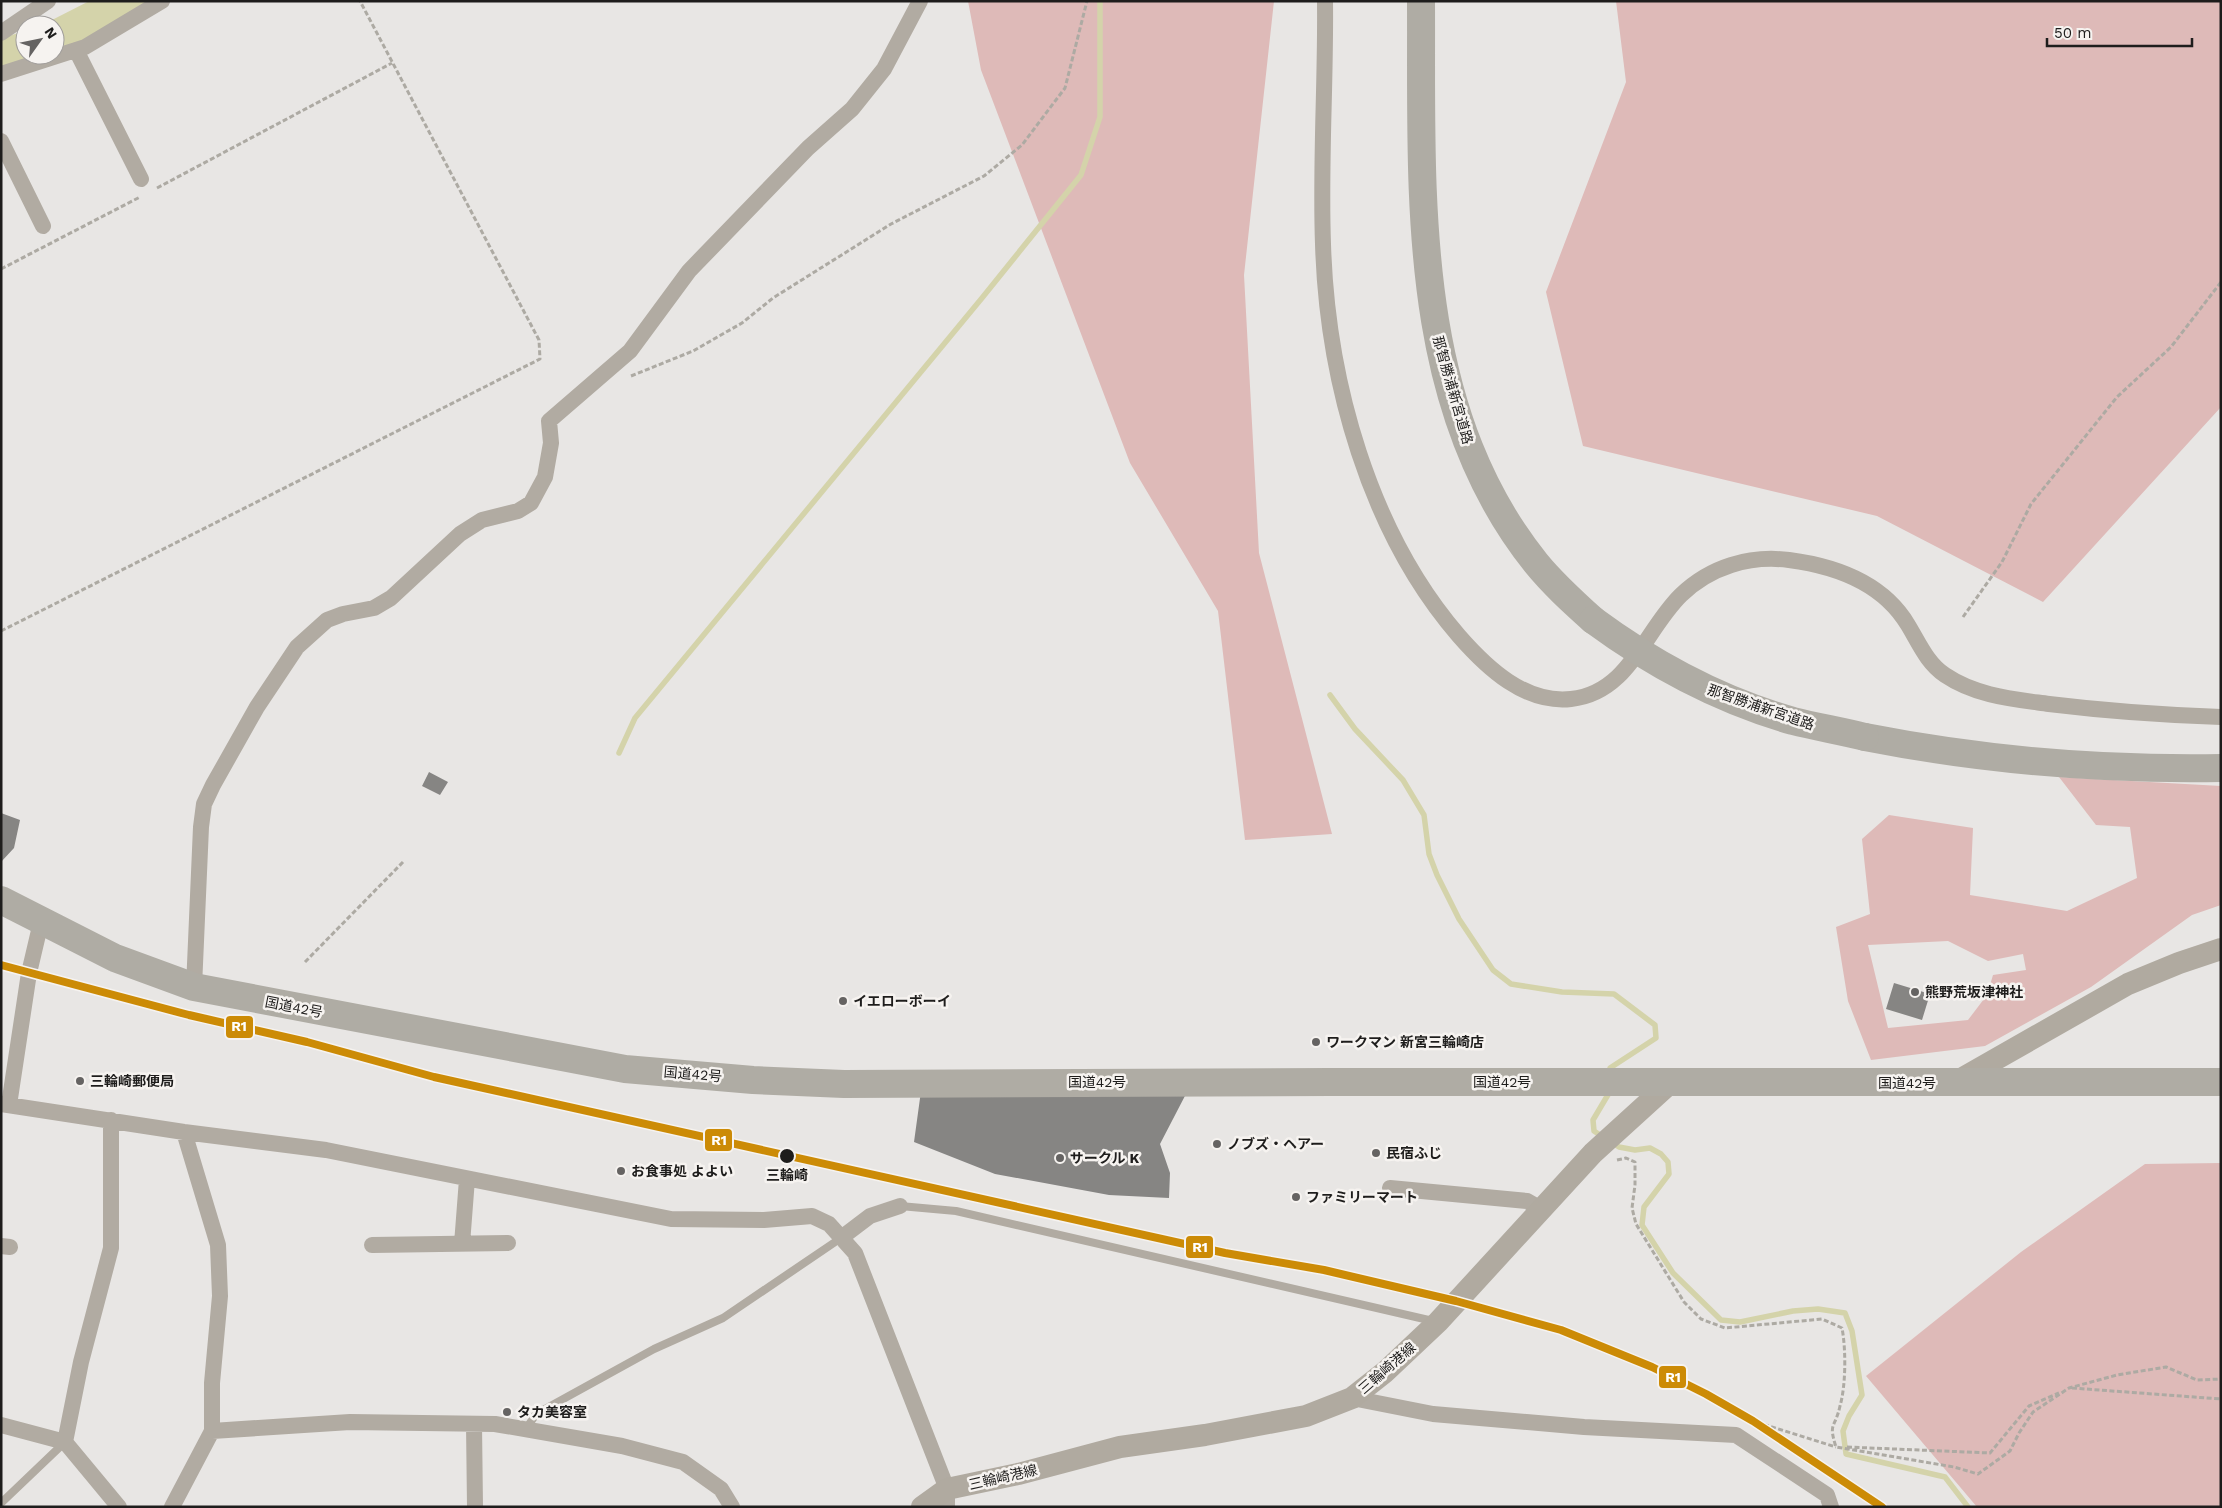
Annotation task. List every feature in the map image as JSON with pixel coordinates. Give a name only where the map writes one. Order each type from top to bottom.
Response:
[{"type":"highway","name":"那智勝浦新宮道路","points":[[1421,1],[1422,180],[1426,257],[1433,315],[1443,364],[1455,409],[1471,453],[1489,492],[1537,564],[1564,594],[1592,620],[1630,647],[1673,673],[1723,697],[1793,721],[1928,749],[2040,763],[2182,769],[2221,768]]},
{"type":"highway","name":"国道42号","points":[[1,900],[115,958],[194,987],[625,1069],[753,1080],[844,1084],[2221,1082]]},
{"type":"main road","points":[[1954,1083],[2128,984],[2179,963],[2221,949]]},
{"type":"main road","name":"三輪崎港線","points":[[922,1507],[1018,1474],[1120,1447],[1205,1435],[1306,1416],[1352,1398],[1385,1372],[1438,1322],[1541,1208],[1600,1158],[1625,1122],[1670,1083]]},
{"type":"street","points":[[1,33],[48,1]]},
{"type":"street","points":[[1,74],[85,47],[162,1]]},
{"type":"street","points":[[194,987],[201,826],[204,804],[257,707],[296,647],[328,620],[343,614],[374,608],[391,598],[460,534],[482,520],[518,512],[531,503],[545,477],[551,443],[549,421],[630,351],[688,271],[808,148],[852,109],[884,69],[920,1]]},
{"type":"street","points":[[1325,1],[1323,246],[1328,315],[1343,398],[1357,450],[1382,511],[1418,582],[1445,620],[1489,666],[1520,689],[1534,696],[1571,699],[1593,692],[1622,675],[1679,597],[1700,580],[1733,564],[1757,559],[1783,559],[1835,569],[1884,595],[1905,619],[1926,657],[1941,673],[1967,688],[2000,697],[2095,710],[2221,717]]},
{"type":"street","points":[[76,50],[146,185]]},
{"type":"street","points":[[1,141],[44,226]]},
{"type":"street","points":[[41,922],[29,973],[5,1105],[184,1132],[326,1150],[671,1219],[764,1220],[812,1216],[829,1224],[855,1253],[947,1498]]},
{"type":"street","points":[[65,1442],[81,1362],[110,1248],[111,1120]]},
{"type":"street","points":[[172,1507],[212,1431],[212,1383],[220,1296],[218,1245],[184,1132]]},
{"type":"street","points":[[462,1244],[468,1179]]},
{"type":"street","points":[[1390,1188],[1527,1200],[1541,1208]]},
{"type":"street","points":[[841,1238],[870,1216],[900,1206]]},
{"type":"street","points":[[372,1245],[508,1243]]},
{"type":"street","points":[[1352,1398],[1433,1414],[1584,1426],[1736,1435],[1827,1495],[1831,1507]]},
{"type":"street","points":[[212,1431],[350,1422],[495,1424],[622,1446],[683,1462],[721,1489],[732,1507]]},
{"type":"street","points":[[474,1424],[475,1507]]},
{"type":"street","points":[[1,1426],[65,1442],[119,1507]]},
{"type":"lane","points":[[900,1206],[956,1211],[1438,1322]]},
{"type":"lane","points":[[526,1429],[536,1414],[654,1349],[723,1318],[841,1238]]},
{"type":"lane","points":[[1,1503],[65,1442]]},
{"type":"path","points":[[1,631],[540,359],[540,340],[360,1]]},
{"type":"path","points":[[603,373],[619,380],[692,351],[742,323],[773,298],[891,224],[984,176],[1022,145],[1065,88],[1087,1]]},
{"type":"path","points":[[146,185],[392,62]]},
{"type":"path","points":[[1,269],[141,196]]},
{"type":"path","points":[[1964,617],[2002,562],[2032,504],[2117,397],[2171,347],[2221,282]]},
{"type":"path","points":[[305,962],[403,862]]},
{"type":"path","points":[[1600,1158],[1626,1158],[1635,1162],[1632,1208],[1636,1224],[1684,1302],[1701,1319],[1725,1328],[1822,1319],[1842,1328],[1845,1360],[1840,1406],[1831,1430],[1836,1447]]},
{"type":"path","points":[[1836,1447],[1990,1452],[2029,1406],[2069,1388],[2117,1375],[2166,1367],[2197,1380],[2221,1378]]},
{"type":"path","points":[[1753,1421],[1836,1447],[1954,1467],[1978,1474],[2010,1451],[2019,1432],[2033,1412],[2069,1388],[2221,1399]]},
{"type":"shaded area","points":[[968,1],[1274,1],[1244,275],[1259,553],[1332,834],[1245,840],[1218,611],[1130,463],[981,70]]},
{"type":"shaded area","points":[[1616,1],[2221,1],[2221,407],[2043,602],[1877,516],[1583,446],[1546,292],[1626,82]]},
{"type":"shaded area","points":[[2059,777],[2221,786],[2221,905],[2192,915],[2091,987],[1985,1046],[1871,1060],[1848,1001],[1836,927],[1870,914],[1862,839],[1889,815],[1973,828],[1970,895],[2067,911],[2137,878],[2130,827],[2096,825]],"holes":[[[1948,941],[1988,961],[2023,954],[2026,970],[1993,975],[1987,995],[1968,1020],[1888,1028],[1868,945]]]},
{"type":"shaded area","points":[[2221,1163],[2221,1507],[1977,1507],[1866,1376],[2021,1252],[2145,1164]]},
{"type":"building","points":[[429,772],[448,782],[440,795],[422,786]]},
{"type":"building","points":[[1,813],[20,820],[14,848],[1,862]]},
{"type":"building","points":[[1894,983],[1930,994],[1922,1020],[1886,1009]]},
{"type":"building","name":"サークル K","points":[[921,1091],[1187,1092],[1160,1144],[1170,1173],[1169,1198],[1109,1195],[995,1174],[914,1142]]},
{"type":"waterway","points":[[65,33],[128,1]]},
{"type":"waterway","points":[[619,753],[635,718],[982,298],[1081,175],[1100,117],[1100,1]]},
{"type":"waterway","points":[[1,57],[15,52]]},
{"type":"waterway","points":[[1330,695],[1355,729],[1403,780],[1424,815],[1429,854],[1437,875],[1459,919],[1493,970],[1511,984],[1562,992],[1614,994],[1655,1025],[1656,1038],[1610,1068],[1610,1074]]},
{"type":"waterway","points":[[1603,1137],[1594,1131],[1593,1120],[1609,1093],[1609,1089]]},
{"type":"waterway","points":[[1611,1142],[1619,1147],[1635,1150],[1650,1148],[1661,1154],[1668,1162],[1669,1174],[1644,1207],[1642,1225],[1673,1273],[1721,1320],[1740,1322],[1793,1311],[1818,1309],[1845,1313],[1852,1331],[1862,1395],[1849,1416],[1843,1431],[1846,1454],[1945,1477],[1968,1507]]},
{"type":"transit line","name":"R1","points":[[1,965],[189,1015],[307,1042],[434,1077],[1225,1253],[1324,1270],[1456,1301],[1561,1330],[1652,1367],[1706,1394],[1753,1421],[1882,1507]]},
{"type":"place","name":"熊野荒坂津神社","points":[[1915,992]]},
{"type":"place","name":"イエローボーイ","points":[[843,1001]]},
{"type":"place","name":"ワークマン 新宮三輪崎店","points":[[1316,1042]]},
{"type":"place","name":"三輪崎郵便局","points":[[80,1081]]},
{"type":"place","name":"ノブズ・ヘアー","points":[[1217,1144]]},
{"type":"place","name":"民宿ふじ","points":[[1376,1153]]},
{"type":"place","name":"三輪崎","points":[[787,1156]]},
{"type":"place","name":"サークル K","points":[[1060,1158]]},
{"type":"place","name":"お食事処 よよい","points":[[621,1171]]},
{"type":"place","name":"ファミリーマート","points":[[1296,1197]]},
{"type":"place","name":"タカ美容室","points":[[507,1412]]}]
